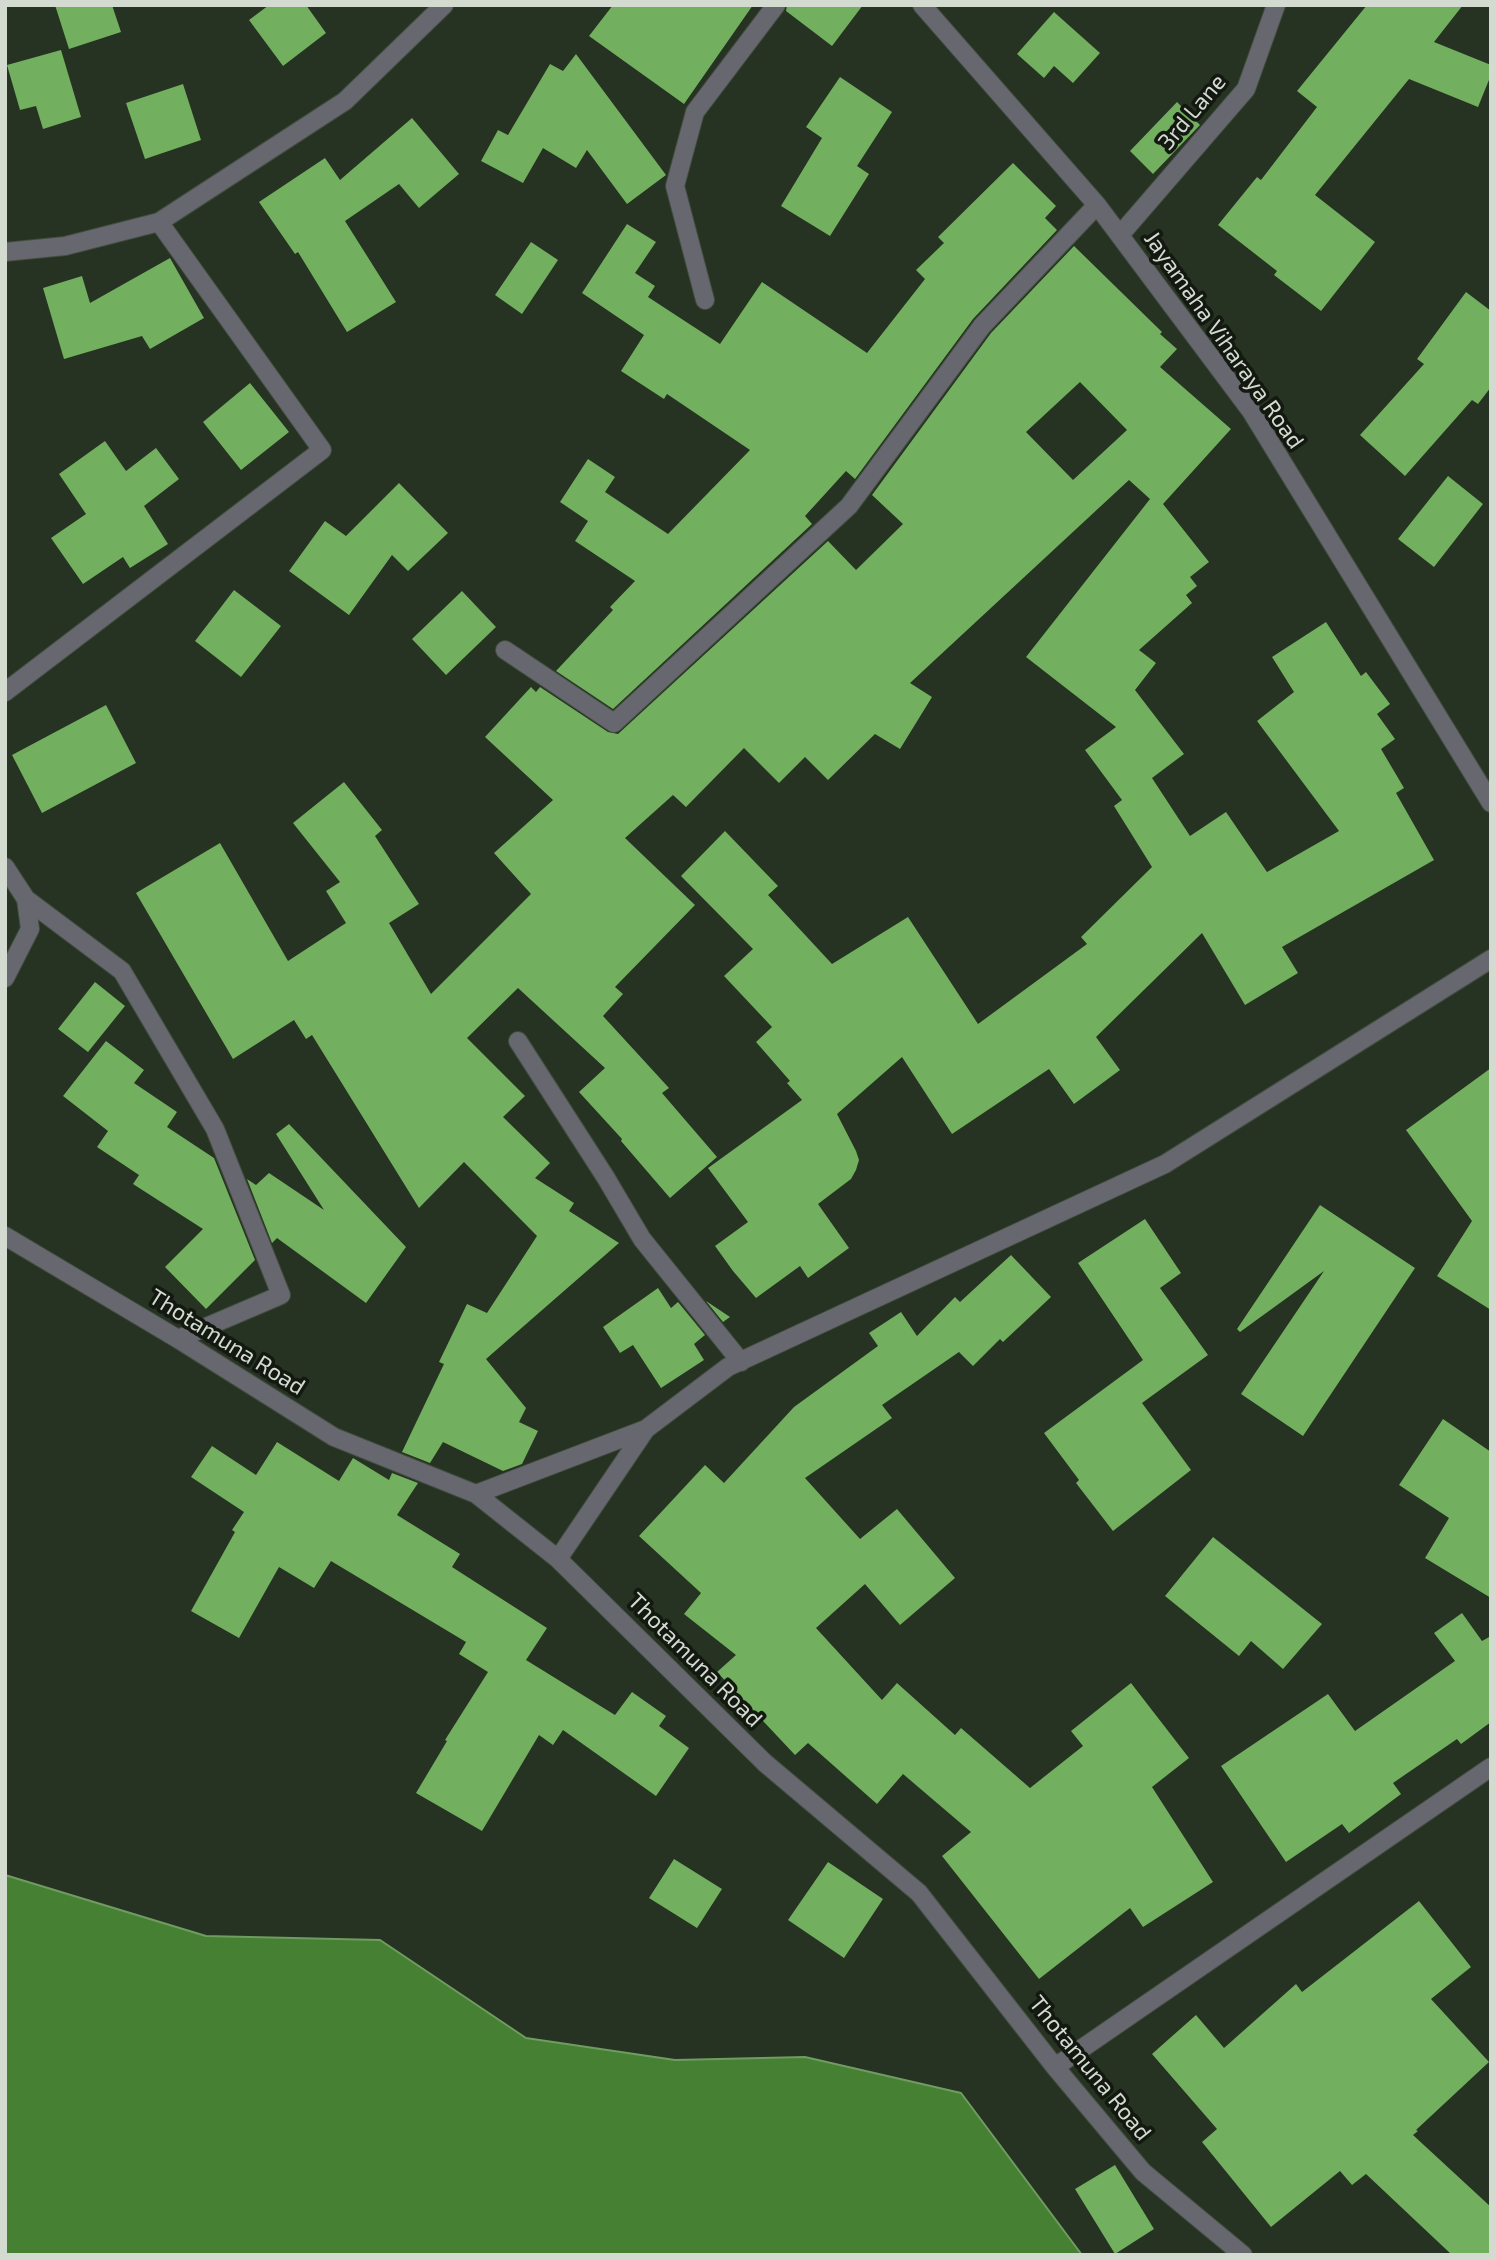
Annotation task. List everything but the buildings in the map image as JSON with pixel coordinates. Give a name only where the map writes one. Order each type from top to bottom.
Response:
[{"type":"street","points":[[5,252],[65,246],[159,222],[345,101],[444,5]]},
{"type":"street","points":[[705,300],[675,186],[695,112],[776,5]]},
{"type":"street","name":"Jayamaha Viharaya Road","points":[[922,5],[1097,205],[1251,411],[1491,803]]},
{"type":"street","name":"3rd Lane","points":[[1120,235],[1246,89],[1276,5]]},
{"type":"street","points":[[505,650],[614,723],[849,506],[982,326],[1097,205]]},
{"type":"street","points":[[5,692],[322,450],[159,222]]},
{"type":"street","points":[[5,867],[26,899],[122,971],[215,1129],[281,1295],[178,1339]]},
{"type":"street","points":[[5,978],[30,929],[26,899]]},
{"type":"street","points":[[476,1494],[646,1429],[728,1367],[1166,1164],[1491,959]]},
{"type":"street","points":[[517,1041],[606,1178],[642,1239],[741,1362]]},
{"type":"street","name":"Thotamuna Road","points":[[5,1237],[178,1339],[334,1437],[476,1494],[558,1559],[765,1763],[919,1893],[1055,2067],[1143,2172],[1243,2255]]},
{"type":"street","points":[[558,1559],[646,1429]]},
{"type":"street","points":[[1055,2067],[1491,1767]]},
{"type":"shaded area","points":[[5,1875],[206,1936],[380,1940],[526,2038],[675,2060],[805,2057],[961,2093],[1082,2255],[5,2255]]}]
